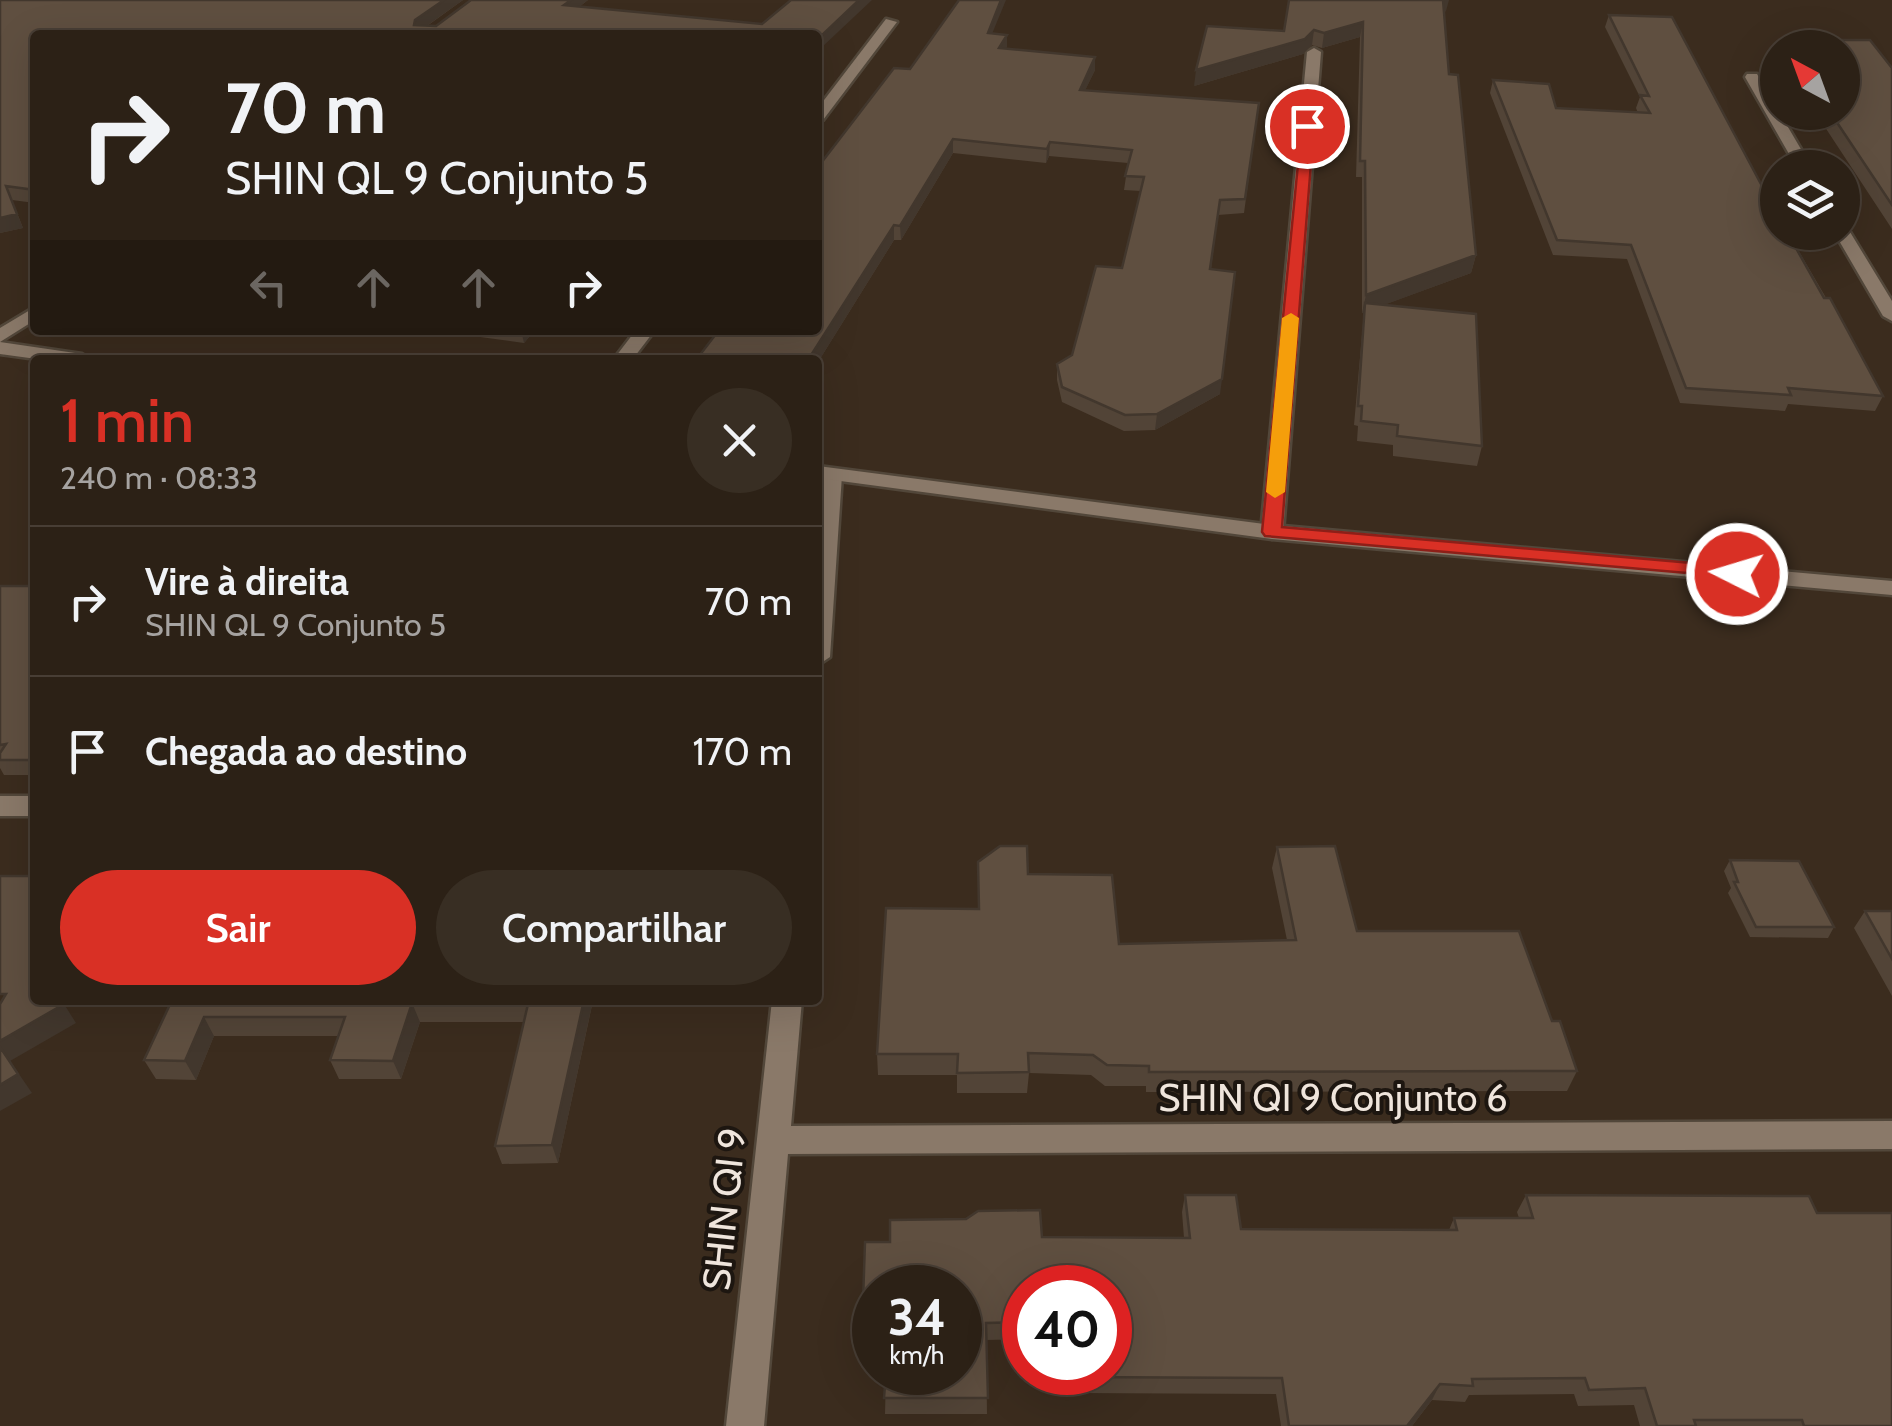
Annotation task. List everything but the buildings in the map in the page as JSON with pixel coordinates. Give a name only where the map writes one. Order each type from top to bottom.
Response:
[{"type":"street","points":[[822,112],[892,22]]},
{"type":"street","points":[[1272,532],[1314,52]]},
{"type":"street","points":[[1752,77],[1795,150]]},
{"type":"street","points":[[1853,250],[1892,316]]},
{"type":"street","points":[[0,336],[30,315]]},
{"type":"street","points":[[626,355],[642,335]]},
{"type":"street","points":[[0,348],[48,355]]},
{"type":"street","points":[[822,552],[825,473],[1272,532],[1892,588]]},
{"type":"street","points":[[0,806],[30,806]]},
{"type":"street","name":"SHIN QI 9","points":[[745,1426],[788,1005]]},
{"type":"street","name":"SHIN QI 9 Conjunto 6","points":[[774,1140],[1892,1135]]},
{"type":"slow traffic","points":[[1275,492],[1291,318]]},
{"type":"route","points":[[1307,126],[1272,532],[1737,574]]}]
